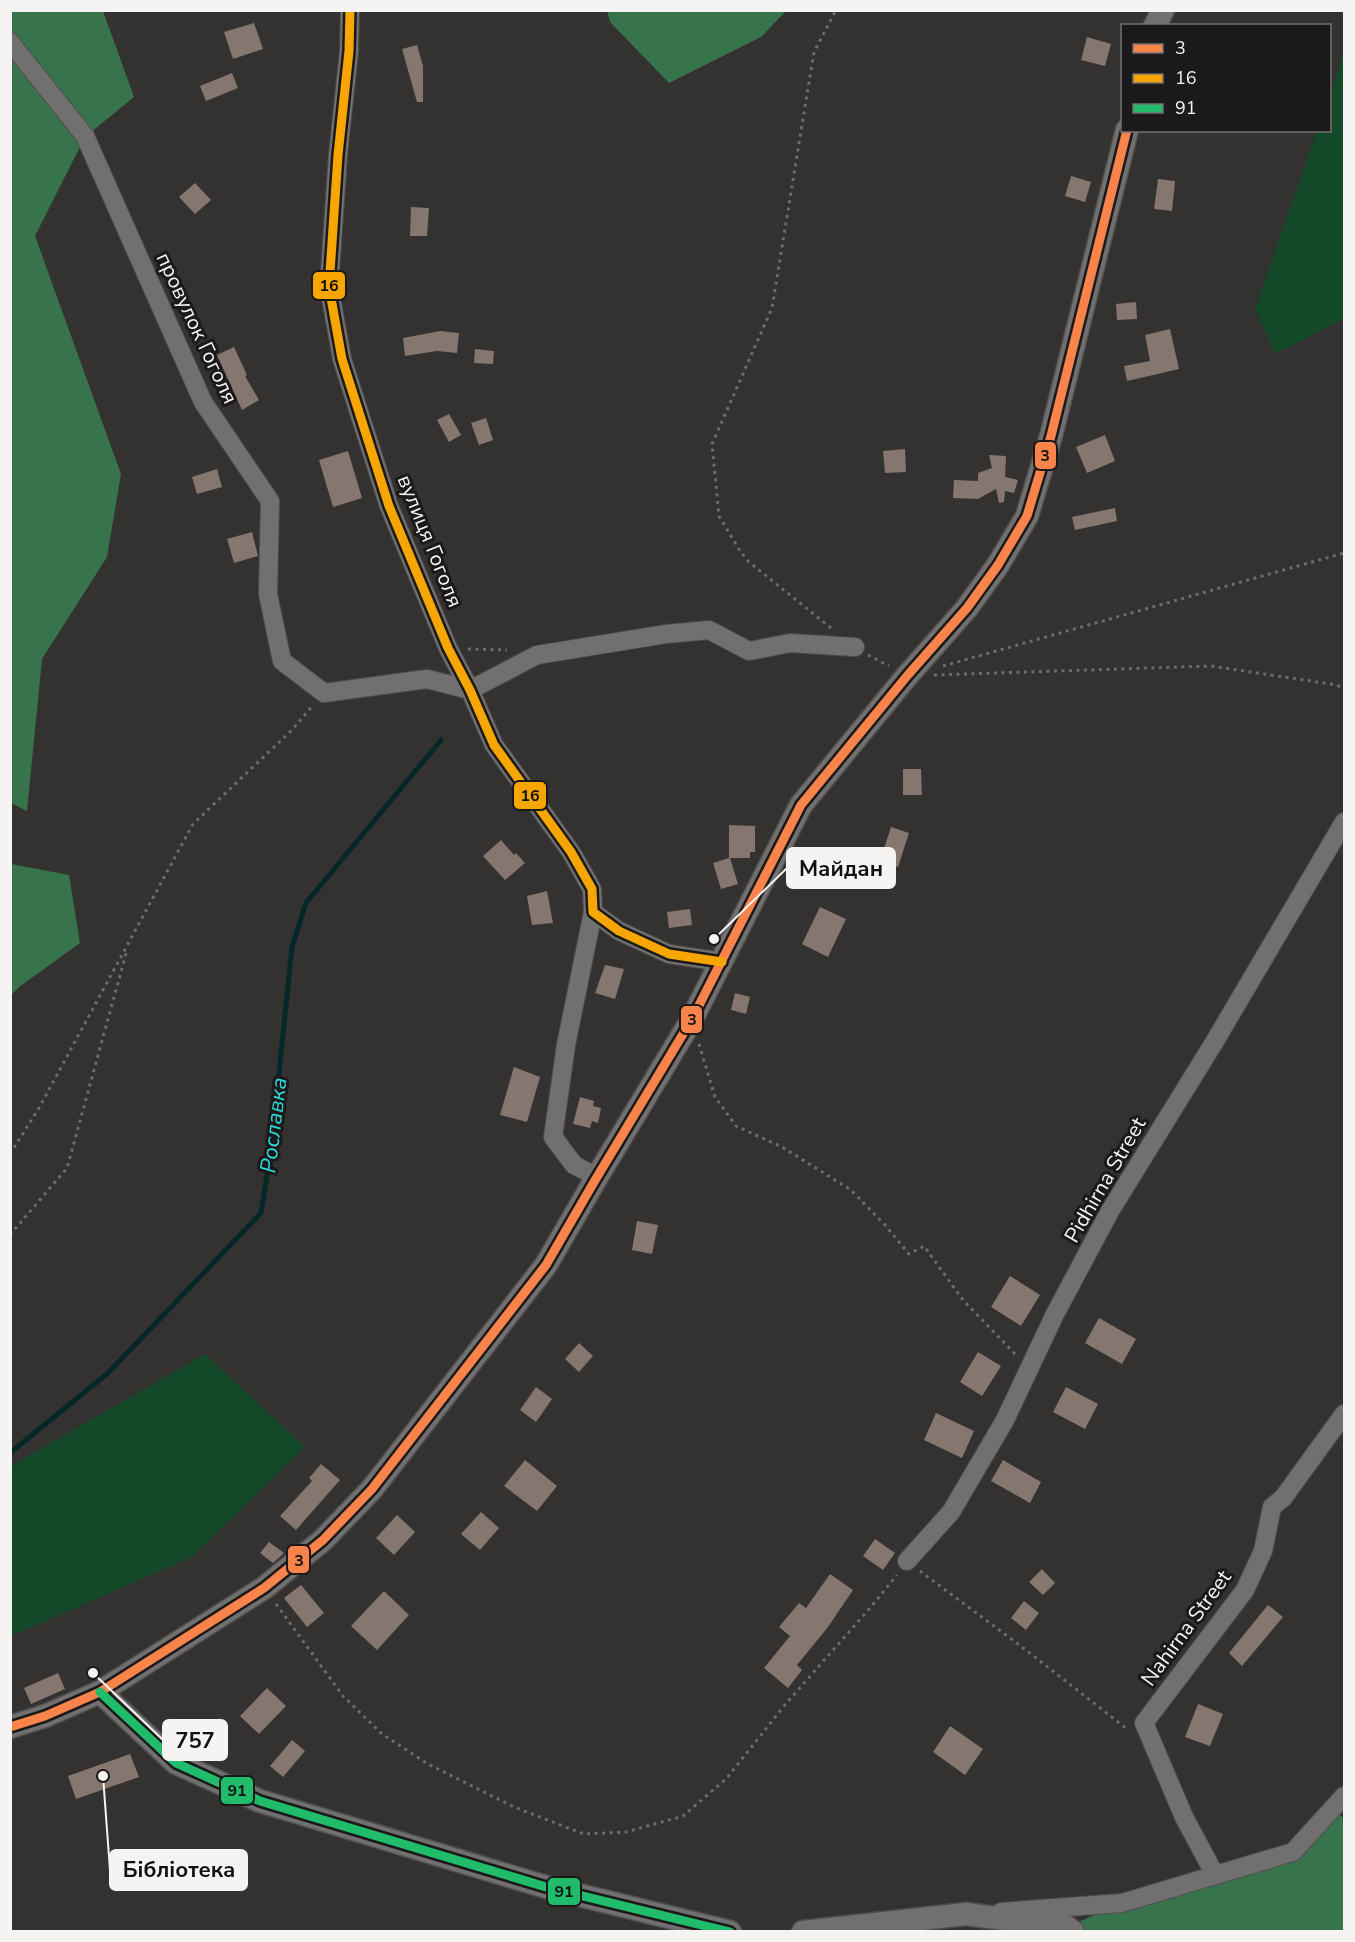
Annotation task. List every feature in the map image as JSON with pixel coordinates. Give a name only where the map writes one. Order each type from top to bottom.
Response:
[{"type":"street","name":"вулиця Гоголя","points":[[350,10],[349,51],[338,154],[329,287],[342,359],[385,495],[448,648],[470,690],[494,745],[571,852],[592,889],[593,912]]},
{"type":"street","points":[[1156,24],[1163,10]]},
{"type":"street","name":"провулок Гоголя","points":[[10,42],[85,136],[203,402],[270,501],[268,594],[282,661],[324,693]]},
{"type":"street","points":[[10,1727],[45,1716],[100,1692],[264,1588],[323,1540],[372,1489],[546,1265],[692,1019],[801,806],[907,676],[967,608],[998,565],[1027,516],[1051,436],[1127,132]]},
{"type":"street","points":[[324,693],[427,680],[470,690],[537,655],[666,634],[709,630],[749,651],[790,643],[855,647]]},
{"type":"street","name":"Pidhirna Street","points":[[907,1561],[951,1512],[1005,1420],[1055,1314],[1110,1211],[1215,1041],[1344,822]]},
{"type":"street","points":[[597,1177],[574,1165],[554,1137],[566,1045],[593,912],[620,931],[669,954],[722,962]]},
{"type":"street","name":"Nahirna Street","points":[[1144,1724],[1245,1590],[1263,1551],[1272,1507],[1283,1498],[1344,1414]]},
{"type":"street","points":[[100,1692],[176,1763],[260,1801],[546,1887],[730,1932]]},
{"type":"street","points":[[1144,1724],[1184,1817],[1215,1875]]},
{"type":"street","points":[[803,1932],[966,1914],[1122,1903],[1293,1852],[1344,1796]]},
{"type":"street","points":[[966,1914],[1067,1927],[1073,1932]]},
{"type":"path","points":[[836,10],[814,52],[772,308],[712,444],[719,516],[740,551],[749,562],[781,589],[855,647],[907,676],[1211,666],[1337,685],[1344,690]]},
{"type":"path","points":[[941,667],[1344,553]]},
{"type":"path","points":[[448,648],[516,650]]},
{"type":"path","points":[[10,1154],[39,1108],[193,824],[292,730],[324,693]]},
{"type":"path","points":[[10,1236],[67,1168],[129,942]]},
{"type":"path","points":[[692,1019],[715,1097],[736,1126],[782,1147],[851,1190],[909,1254],[924,1246],[963,1300],[1029,1369]]},
{"type":"path","points":[[264,1588],[343,1696],[382,1734],[428,1764],[514,1807],[584,1834],[626,1832],[683,1816],[726,1779],[784,1706],[870,1608],[907,1561],[1130,1731],[1144,1724]]},
{"type":"green space","points":[[607,10],[786,11],[761,37],[669,83],[610,22]]},
{"type":"green space","points":[[11,11],[103,11],[134,97],[85,137],[35,236],[121,474],[107,557],[42,659],[27,811],[11,803]]},
{"type":"green space","points":[[1344,52],[1344,319],[1275,354],[1255,309],[1317,132],[1331,132],[1331,92]]},
{"type":"green space","points":[[11,864],[69,875],[80,943],[11,995]]},
{"type":"green space","points":[[205,1354],[305,1447],[192,1557],[11,1636],[11,1466]]},
{"type":"green space","points":[[1332,1810],[1344,1818],[1344,1931],[1071,1932],[1067,1927],[1122,1903],[1293,1852]]},
{"type":"building","points":[[254,23],[263,49],[233,59],[224,32]]},
{"type":"building","points":[[1087,37],[1111,44],[1105,66],[1081,60]]},
{"type":"building","points":[[417,45],[423,66],[423,102],[417,102],[402,49]]},
{"type":"building","points":[[232,73],[238,88],[206,101],[200,86]]},
{"type":"building","points":[[1071,176],[1091,182],[1085,202],[1065,196]]},
{"type":"building","points":[[1158,179],[1175,181],[1172,211],[1154,209]]},
{"type":"building","points":[[195,183],[211,200],[195,214],[179,197]]},
{"type":"building","points":[[411,207],[429,208],[427,236],[410,236]]},
{"type":"building","points":[[1136,302],[1137,319],[1117,320],[1116,304]]},
{"type":"building","points":[[1170,329],[1179,369],[1127,381],[1124,366],[1150,361],[1145,335]]},
{"type":"building","points":[[440,331],[459,333],[457,353],[437,351],[405,356],[403,338]]},
{"type":"building","points":[[234,347],[247,375],[245,376],[259,400],[242,410],[217,355]]},
{"type":"building","points":[[475,349],[494,351],[493,364],[474,363]]},
{"type":"building","points":[[449,414],[461,435],[449,442],[437,420]]},
{"type":"building","points":[[486,418],[493,440],[479,445],[471,423]]},
{"type":"building","points":[[1105,435],[1115,461],[1087,473],[1076,447]]},
{"type":"building","points":[[905,449],[906,472],[885,473],[883,451]]},
{"type":"building","points":[[348,451],[362,498],[333,507],[319,460]]},
{"type":"building","points":[[989,455],[1006,456],[1005,477],[1018,480],[1014,493],[1005,491],[1004,502],[999,503],[996,489],[978,499],[953,498],[954,480],[978,481],[978,473],[992,468]]},
{"type":"building","points":[[217,469],[222,487],[197,494],[192,477]]},
{"type":"building","points":[[1115,508],[1117,521],[1075,530],[1072,517]]},
{"type":"building","points":[[252,532],[258,556],[234,563],[227,539]]},
{"type":"building","points":[[903,769],[921,769],[922,795],[903,795]]},
{"type":"building","points":[[729,825],[755,826],[755,852],[750,852],[750,858],[730,858],[738,884],[721,889],[713,863],[729,858]]},
{"type":"building","points":[[891,827],[909,833],[898,867],[880,861]]},
{"type":"building","points":[[501,840],[514,855],[516,853],[525,863],[505,880],[483,856]]},
{"type":"building","points":[[547,891],[553,923],[532,925],[527,896]]},
{"type":"building","points":[[820,907],[846,919],[828,957],[802,944]]},
{"type":"building","points":[[690,909],[692,925],[669,928],[667,912]]},
{"type":"building","points":[[605,965],[624,969],[615,999],[595,993]]},
{"type":"building","points":[[735,993],[750,997],[746,1014],[731,1010]]},
{"type":"building","points":[[514,1067],[540,1077],[527,1122],[500,1115]]},
{"type":"building","points":[[580,1097],[594,1101],[593,1106],[601,1108],[598,1123],[592,1121],[590,1128],[573,1124]]},
{"type":"building","points":[[637,1221],[658,1225],[652,1254],[632,1250]]},
{"type":"building","points":[[1010,1276],[1040,1295],[1021,1326],[991,1307]]},
{"type":"building","points":[[1099,1318],[1136,1339],[1122,1364],[1085,1343]]},
{"type":"building","points":[[579,1343],[593,1356],[579,1372],[565,1359]]},
{"type":"building","points":[[978,1352],[1001,1366],[982,1396],[960,1382]]},
{"type":"building","points":[[536,1387],[552,1399],[536,1422],[520,1410]]},
{"type":"building","points":[[1066,1387],[1098,1404],[1085,1429],[1053,1412]]},
{"type":"building","points":[[936,1413],[974,1431],[962,1458],[924,1440]]},
{"type":"building","points":[[525,1460],[557,1486],[537,1511],[504,1486]]},
{"type":"building","points":[[1003,1460],[1041,1482],[1030,1503],[991,1481]]},
{"type":"building","points":[[321,1464],[340,1480],[296,1530],[280,1516],[312,1481],[309,1478]]},
{"type":"building","points":[[481,1512],[499,1528],[480,1550],[461,1534]]},
{"type":"building","points":[[397,1515],[415,1532],[394,1555],[376,1538]]},
{"type":"building","points":[[875,1539],[895,1553],[883,1570],[863,1556]]},
{"type":"building","points":[[269,1542],[284,1553],[273,1563],[260,1553]]},
{"type":"building","points":[[1042,1569],[1055,1583],[1043,1595],[1029,1582]]},
{"type":"building","points":[[830,1574],[853,1590],[828,1627],[797,1665],[802,1670],[788,1688],[764,1668],[790,1636],[779,1627],[799,1603],[806,1608]]},
{"type":"building","points":[[301,1585],[324,1613],[307,1627],[284,1598]]},
{"type":"building","points":[[384,1591],[409,1615],[377,1650],[351,1626]]},
{"type":"building","points":[[1024,1601],[1039,1613],[1026,1630],[1011,1618]]},
{"type":"building","points":[[1268,1605],[1283,1617],[1242,1666],[1229,1653]]},
{"type":"building","points":[[58,1673],[65,1689],[31,1704],[24,1688]]},
{"type":"building","points":[[267,1688],[286,1706],[259,1734],[240,1716]]},
{"type":"building","points":[[1198,1704],[1223,1714],[1210,1746],[1185,1737]]},
{"type":"building","points":[[950,1726],[983,1749],[965,1775],[933,1752]]},
{"type":"building","points":[[292,1740],[305,1751],[283,1777],[270,1766]]},
{"type":"building","points":[[130,1754],[139,1777],[76,1799],[68,1776]]},
{"type":"waterway","name":"Рославка","points":[[10,1453],[108,1373],[261,1213],[271,1151],[292,947],[306,903],[441,740]]},
{"type":"transit line","name":"16","points":[[350,10],[349,51],[338,155],[329,287],[342,359],[389,506],[448,648],[470,690],[494,745],[571,852],[592,889],[593,912],[619,931],[669,954],[722,962]]},
{"type":"transit line","name":"3","points":[[10,1727],[45,1716],[100,1692],[264,1588],[323,1540],[372,1489],[546,1265],[692,1019],[801,805],[907,676],[967,608],[998,565],[1027,516],[1051,436],[1127,132]]},
{"type":"transit line","name":"91","points":[[100,1692],[176,1763],[260,1801],[546,1887],[730,1932]]},
{"type":"place","name":"Майдан","points":[[714,939]]},
{"type":"place","name":"757","points":[[93,1673]]},
{"type":"place","name":"Бібліотека","points":[[103,1776]]}]
